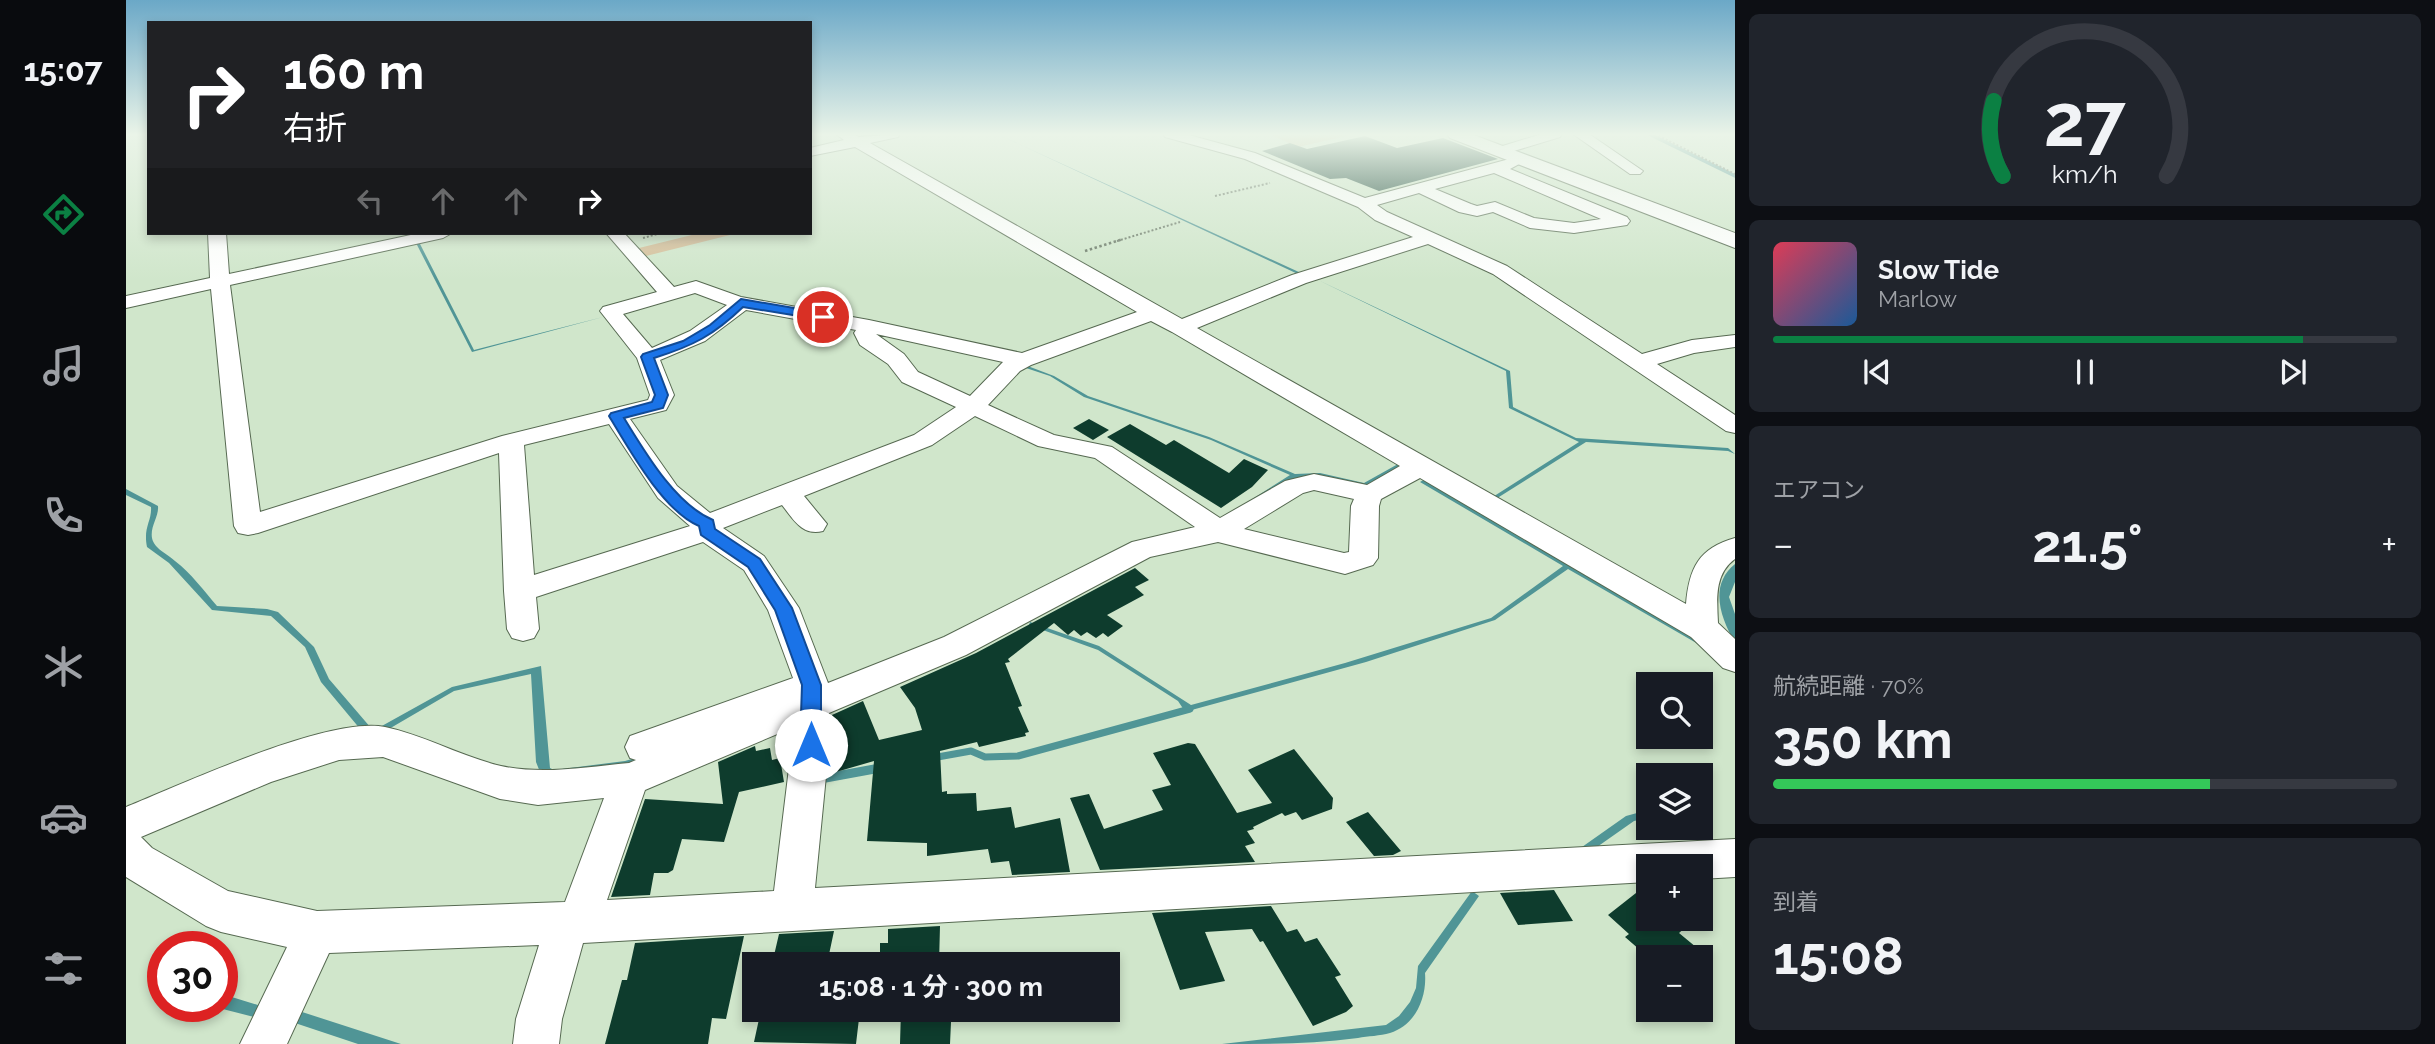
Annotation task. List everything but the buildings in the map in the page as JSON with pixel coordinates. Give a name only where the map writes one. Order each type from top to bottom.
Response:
[{"type":"main road","points":[[1583,183],[1735,241]]},
{"type":"street","points":[[928,183],[1702,628],[1735,659]]},
{"type":"street","points":[[1317,183],[1370,201],[1438,183]]},
{"type":"street","points":[[1352,183],[1381,216],[1500,270],[1735,426]]},
{"type":"street","points":[[1442,183],[1530,223],[1574,228],[1621,221],[1545,183]]},
{"type":"street","points":[[1472,183],[1574,228]]},
{"type":"street","points":[[1500,183],[1600,225]]},
{"type":"street","points":[[1420,188],[1465,208],[1477,211],[1495,207]]},
{"type":"street","points":[[217,235],[248,526],[511,441],[658,405],[662,395],[648,357],[610,311],[696,286],[741,303],[869,326],[1023,360]]},
{"type":"street","points":[[126,302],[434,235]]},
{"type":"street","points":[[617,235],[669,293]]},
{"type":"street","points":[[1180,328],[1299,279],[1429,238]]},
{"type":"street","points":[[648,357],[687,343],[714,328],[741,303]]},
{"type":"street","points":[[519,591],[707,527],[785,492],[923,440],[974,406],[1012,366],[1153,313]]},
{"type":"street","points":[[869,326],[865,333],[868,340],[895,359],[909,377],[1047,441],[1103,452],[1194,512],[1219,532],[1345,564],[1363,558],[1365,506],[1370,494],[1421,466]]},
{"type":"street","points":[[1639,362],[1692,347],[1735,341]]},
{"type":"street","points":[[616,416],[649,470],[695,518],[754,563],[783,608],[811,695],[811,745],[792,910]]},
{"type":"street","points":[[511,441],[523,629]]},
{"type":"street","points":[[126,825],[264,768],[339,745],[383,742],[500,782],[538,788],[637,763],[811,695],[955,646],[1142,549],[1219,532],[1294,488],[1314,482],[1370,494]]},
{"type":"street","points":[[785,492],[813,524]]},
{"type":"street","points":[[1702,628],[1701,595],[1705,570],[1724,551],[1735,548]]},
{"type":"street","points":[[536,1044],[539,1019],[572,923],[637,763]]},
{"type":"street","points":[[126,849],[138,862],[221,911],[317,932],[572,923],[1735,859]]},
{"type":"street","points":[[263,1044],[317,932]]},
{"type":"path","points":[[1215,196],[1270,183]]},
{"type":"path","points":[[1060,259],[1180,222]]},
{"type":"shaded area","points":[[692,235],[730,235],[646,256],[639,248]]},
{"type":"water","points":[[1102,183],[1301,273],[1300,275]]},
{"type":"water","points":[[419,242],[474,350],[603,317],[472,352],[416,243]]},
{"type":"water","points":[[1318,280],[1510,371],[1513,407],[1576,438],[1728,448],[1735,454],[1728,451],[1586,442],[1491,502],[1488,500],[1579,442],[1509,408],[1506,371]]},
{"type":"water","points":[[1025,365],[1054,376],[1088,396],[1209,437],[1295,474],[1320,473],[1364,483],[1398,464],[1405,468],[1366,488],[1318,477],[1221,519],[1290,475],[1211,440],[1084,397],[1050,376],[1023,367]]},
{"type":"water","points":[[1425,479],[1709,644],[1705,648],[1568,569],[1495,620],[1366,662],[1188,711],[1184,710],[1178,701],[1098,650],[1029,625],[1030,622],[1099,646],[1191,705],[1345,663],[1491,618],[1563,566],[1420,482]]},
{"type":"water","points":[[126,489],[158,506],[152,529],[153,542],[197,582],[217,606],[278,612],[314,647],[329,679],[371,728],[380,727],[452,687],[541,666],[550,768],[554,770],[625,761],[645,755],[632,772],[544,782],[536,762],[531,674],[454,691],[382,733],[366,736],[321,682],[305,647],[271,616],[212,610],[169,563],[147,547],[146,534],[151,507],[126,495]]},
{"type":"water","points":[[1735,564],[1735,582],[1729,597],[1735,614],[1735,643],[1725,623],[1720,591],[1727,572]]},
{"type":"water","points":[[1636,813],[1636,821],[1587,854],[1582,847],[1626,816]]},
{"type":"water","points":[[1472,891],[1479,896],[1425,973],[1424,991],[1418,1009],[1407,1024],[1399,1029],[1382,1035],[1324,1041],[1222,1044],[1386,1025],[1399,1016],[1410,1002],[1416,988],[1418,966]]},
{"type":"water","points":[[238,999],[261,1006],[254,1017],[238,1013]]},
{"type":"water","points":[[299,1011],[401,1044],[358,1044],[292,1022]]},
{"type":"waterway","points":[[932,758],[971,751],[985,757],[1018,756],[1190,709]]},
{"type":"waterway","points":[[820,779],[880,768]]},
{"type":"route","points":[[811,745],[812,685],[783,608],[754,563],[707,531],[708,524],[695,518],[649,470],[616,416],[658,405],[662,395],[648,357],[687,343],[714,328],[741,303],[823,317]]}]
